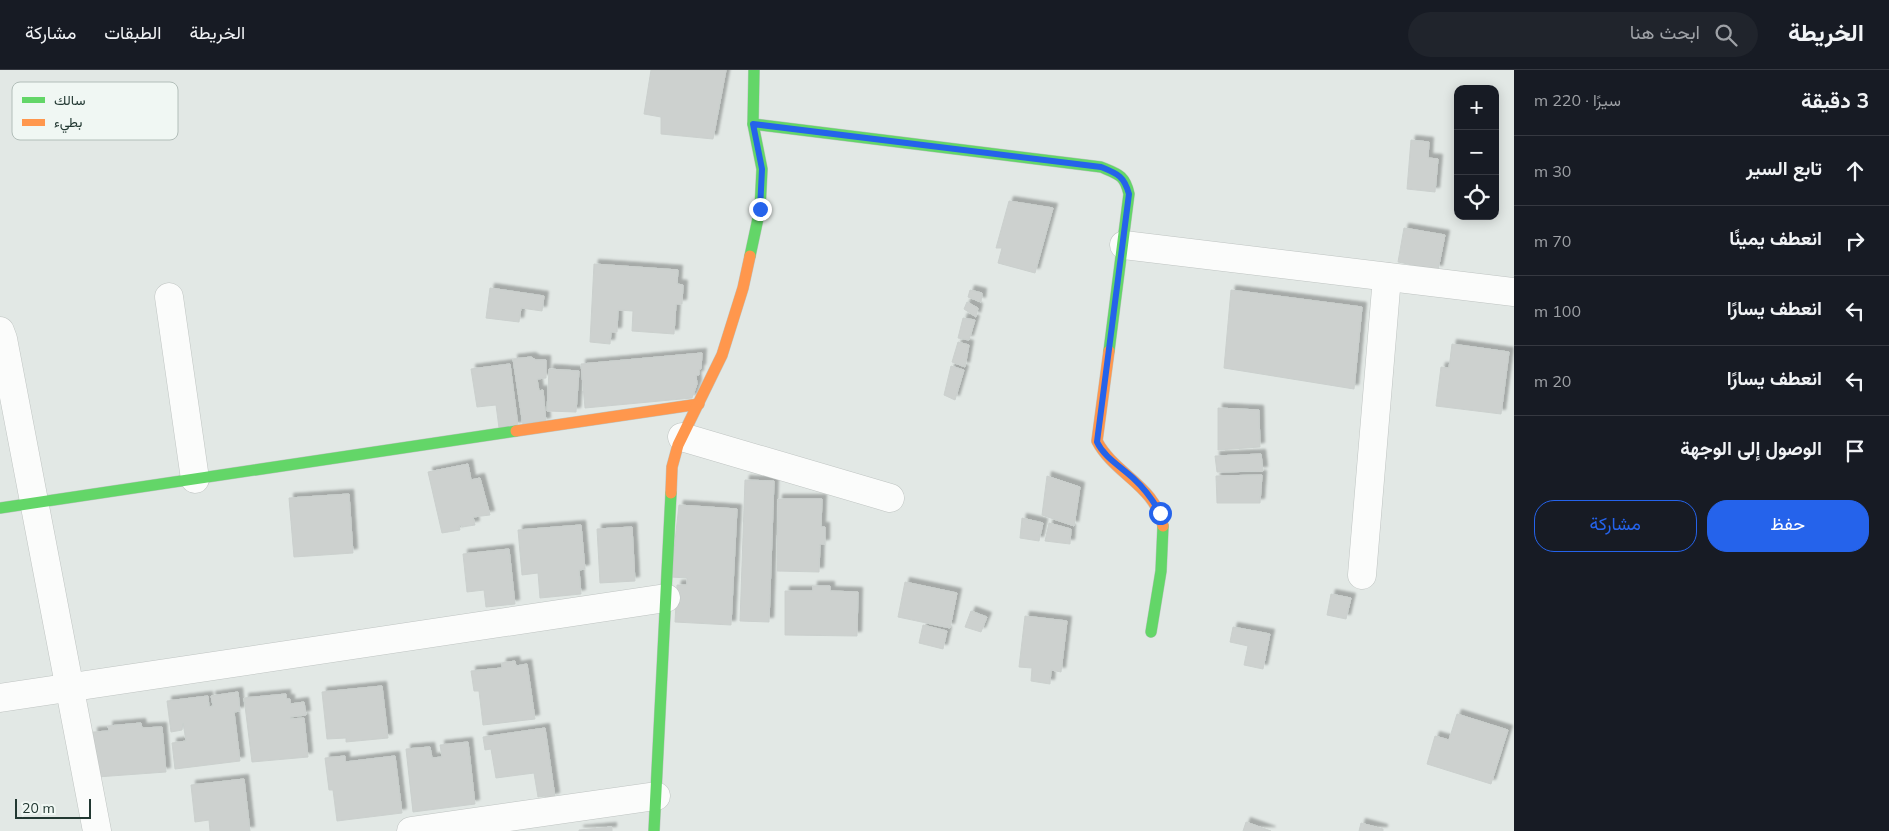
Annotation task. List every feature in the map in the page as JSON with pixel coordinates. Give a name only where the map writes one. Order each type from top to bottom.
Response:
[{"type":"street","points":[[654,831],[672,467],[682,437],[725,345],[743,288],[760,209],[762,169],[753,124],[754,70]]},
{"type":"street","points":[[753,124],[1101,167],[1117,174],[1126,181],[1129,194],[1124,246],[1097,442],[1101,452],[1135,480],[1153,500],[1160,513],[1164,533],[1152,632]]},
{"type":"street","points":[[1124,246],[1514,292]]},
{"type":"street","points":[[1362,575],[1387,277]]},
{"type":"street","points":[[169,297],[195,479]]},
{"type":"street","points":[[0,332],[97,831]]},
{"type":"street","points":[[0,508],[699,404]]},
{"type":"street","points":[[682,437],[890,498]]},
{"type":"street","points":[[0,698],[666,598]]},
{"type":"street","points":[[411,831],[656,796]]},
{"type":"building","points":[[651,70],[726,70],[713,139],[661,134],[661,117],[644,114]]},
{"type":"building","points":[[1411,140],[1429,142],[1428,158],[1438,159],[1435,192],[1407,189]]},
{"type":"building","points":[[1009,201],[1053,208],[1035,273],[998,263],[1002,248],[996,248]]},
{"type":"building","points":[[1404,228],[1445,235],[1438,270],[1398,262]]},
{"type":"building","points":[[594,264],[678,270],[677,284],[683,285],[682,304],[676,304],[674,334],[632,331],[633,311],[618,310],[617,332],[611,332],[610,344],[590,342]]},
{"type":"building","points":[[490,288],[544,296],[542,311],[521,308],[519,322],[486,318]]},
{"type":"building","points":[[970,290],[982,293],[981,302],[968,297]]},
{"type":"building","points":[[1231,290],[1362,307],[1354,389],[1224,368]]},
{"type":"building","points":[[967,302],[978,308],[976,317],[964,309]]},
{"type":"building","points":[[963,318],[975,320],[969,340],[958,338]]},
{"type":"building","points":[[958,342],[969,345],[965,367],[952,362]]},
{"type":"building","points":[[1452,344],[1509,352],[1501,414],[1436,406],[1441,367],[1449,368]]},
{"type":"building","points":[[702,353],[701,369],[699,369],[699,375],[696,375],[697,384],[692,398],[585,408],[581,364]]},
{"type":"building","points":[[531,357],[536,360],[546,360],[546,378],[537,379],[539,391],[543,390],[546,422],[523,425],[513,359]]},
{"type":"building","points":[[510,364],[518,426],[499,428],[496,405],[477,407],[471,369]]},
{"type":"building","points":[[951,366],[964,370],[955,400],[944,395]]},
{"type":"building","points":[[549,369],[579,371],[576,412],[547,411]]},
{"type":"building","points":[[1218,408],[1259,410],[1260,447],[1218,450]]},
{"type":"building","points":[[1261,454],[1263,471],[1217,472],[1215,456]]},
{"type":"building","points":[[468,464],[471,480],[480,478],[490,515],[473,517],[475,525],[462,527],[462,525],[459,526],[460,530],[442,533],[428,472]]},
{"type":"building","points":[[1262,475],[1260,503],[1217,503],[1216,476]]},
{"type":"building","points":[[1047,476],[1080,487],[1074,526],[1042,515]]},
{"type":"building","points":[[745,480],[774,481],[769,622],[740,621]]},
{"type":"building","points":[[349,494],[353,553],[294,557],[289,498]]},
{"type":"building","points":[[778,499],[822,499],[821,527],[825,527],[825,544],[820,544],[819,572],[777,571]]},
{"type":"building","points":[[679,505],[737,509],[731,625],[675,622],[677,585],[687,585],[687,578],[671,577]]},
{"type":"building","points":[[1022,518],[1043,523],[1039,541],[1020,538]]},
{"type":"building","points":[[1049,523],[1071,529],[1070,544],[1045,541]]},
{"type":"building","points":[[581,525],[585,569],[579,570],[581,594],[540,598],[538,573],[522,575],[518,530]]},
{"type":"building","points":[[632,527],[635,581],[600,583],[597,529]]},
{"type":"building","points":[[509,549],[515,604],[486,607],[484,590],[467,592],[463,554]]},
{"type":"building","points":[[905,582],[957,593],[950,628],[898,617]]},
{"type":"building","points":[[813,586],[830,586],[830,591],[858,592],[857,636],[785,635],[785,591],[813,591]]},
{"type":"building","points":[[1331,594],[1351,598],[1346,619],[1327,615]]},
{"type":"building","points":[[971,611],[987,617],[981,632],[965,627]]},
{"type":"building","points":[[1025,616],[1067,621],[1061,672],[1051,670],[1050,684],[1031,681],[1032,668],[1019,667]]},
{"type":"building","points":[[923,625],[947,631],[943,649],[919,643]]},
{"type":"building","points":[[1233,627],[1270,634],[1263,669],[1244,665],[1248,646],[1230,642]]},
{"type":"building","points":[[515,661],[516,666],[527,664],[535,719],[483,725],[479,691],[474,691],[471,671],[502,668],[502,663]]},
{"type":"building","points":[[382,686],[388,738],[346,742],[346,738],[327,739],[322,692]]},
{"type":"building","points":[[238,692],[240,711],[234,712],[240,761],[175,769],[172,743],[186,741],[183,723],[182,730],[171,732],[167,701],[208,696],[209,707],[213,706],[211,696]]},
{"type":"building","points":[[286,694],[286,699],[290,699],[290,704],[304,702],[306,715],[290,717],[290,719],[304,718],[308,757],[252,762],[244,698]]},
{"type":"building","points":[[1457,714],[1508,730],[1491,784],[1427,764],[1435,736],[1449,740]]},
{"type":"building","points":[[141,723],[142,728],[162,727],[166,772],[97,777],[93,732],[109,731],[108,726]]},
{"type":"building","points":[[545,728],[555,797],[545,799],[545,796],[538,797],[534,773],[496,778],[491,749],[485,750],[483,737]]},
{"type":"building","points":[[468,742],[475,804],[413,812],[406,749],[430,747],[432,758],[442,757],[440,745]]},
{"type":"building","points":[[345,756],[345,762],[395,756],[402,813],[337,821],[333,790],[329,790],[325,758]]},
{"type":"building","points":[[244,779],[250,831],[210,831],[209,820],[195,822],[191,785]]},
{"type":"building","points":[[1246,822],[1271,831],[1243,831]]},
{"type":"building","points":[[1361,823],[1383,829],[1383,831],[1359,831]]},
{"type":"building","points":[[612,827],[612,831],[579,831],[579,830]]},
{"type":"traffic: fast","points":[[750,256],[760,209],[762,169],[753,124],[754,70]]},
{"type":"traffic: fast","points":[[753,124],[1101,167],[1120,176],[1129,194],[1109,351]]},
{"type":"traffic: fast","points":[[0,508],[516,431]]},
{"type":"traffic: fast","points":[[654,831],[671,493]]},
{"type":"traffic: fast","points":[[1151,632],[1161,571],[1163,526]]},
{"type":"traffic: slow","points":[[671,493],[672,467],[678,445],[722,355],[743,288],[750,256]]},
{"type":"traffic: slow","points":[[1109,351],[1097,441],[1114,463],[1144,490],[1152,500],[1159,512],[1163,526]]},
{"type":"traffic: slow","points":[[516,431],[699,404]]},
{"type":"route","points":[[760,209],[762,169],[759,146],[753,124],[1101,167],[1117,174],[1126,181],[1129,194],[1124,246],[1097,442],[1101,452],[1135,480],[1153,500],[1160,513]]}]
